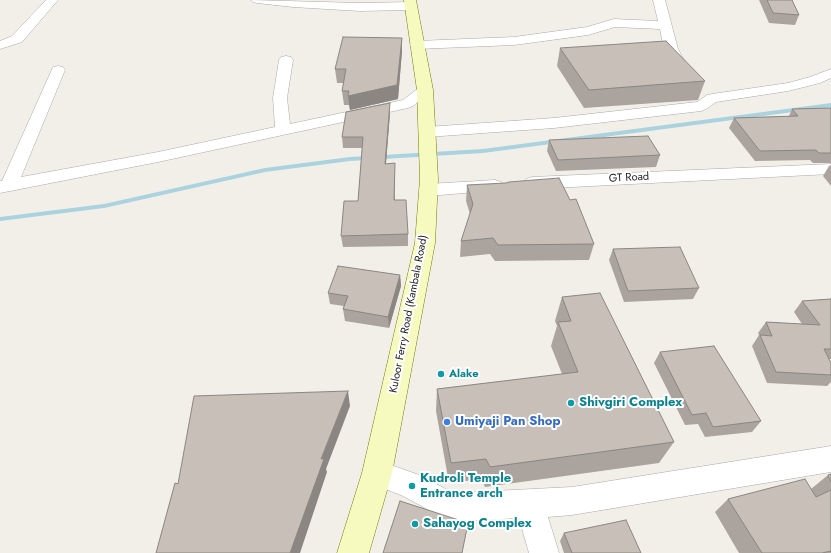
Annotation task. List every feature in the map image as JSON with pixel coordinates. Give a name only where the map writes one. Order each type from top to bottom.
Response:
[{"type":"main road","name":"Kuloor Ferry Road (Kambala Road)","points":[[353,553],[377,473],[425,243],[428,185],[425,90],[410,3]]},
{"type":"street","points":[[0,45],[16,38],[52,0]]},
{"type":"street","points":[[257,0],[293,4],[360,6],[410,3]]},
{"type":"street","points":[[658,0],[671,49],[686,76],[691,80]]},
{"type":"street","points":[[417,45],[514,41],[588,31],[614,23],[664,25]]},
{"type":"street","points":[[283,129],[280,98],[286,60]]},
{"type":"street","points":[[5,187],[58,70]]},
{"type":"street","points":[[427,137],[701,106],[709,98],[794,86],[815,80],[831,73]]},
{"type":"street","points":[[5,187],[158,157],[408,102],[425,90]]},
{"type":"street","name":"GT Road","points":[[428,185],[593,180],[831,169]]},
{"type":"street","points":[[377,473],[412,486],[451,508],[572,501],[831,459]]},
{"type":"street","points":[[529,503],[544,553]]},
{"type":"building","points":[[767,0],[792,0],[799,15],[773,13]]},
{"type":"building","points":[[343,37],[402,38],[397,85],[348,96],[349,91],[342,91],[346,69],[335,69]]},
{"type":"building","points":[[666,41],[705,81],[589,90],[560,48]]},
{"type":"building","points":[[390,103],[385,164],[395,163],[394,200],[406,200],[408,234],[341,236],[344,201],[358,201],[363,137],[342,137],[346,112]]},
{"type":"building","points":[[831,108],[831,153],[819,153],[816,150],[760,151],[734,118],[798,116],[792,109]]},
{"type":"building","points":[[648,136],[660,155],[558,160],[549,140]]},
{"type":"building","points":[[559,178],[570,200],[576,199],[594,244],[498,245],[493,238],[461,241],[473,204],[467,185]]},
{"type":"building","points":[[680,247],[699,288],[628,291],[613,249]]},
{"type":"building","points":[[338,266],[400,275],[388,317],[343,309],[348,296],[328,293]]},
{"type":"building","name":"Shivgiri Complex","points":[[600,293],[674,442],[490,467],[486,459],[451,463],[437,389],[578,372],[558,322],[571,321],[562,297]]},
{"type":"building","points":[[831,299],[831,349],[824,349],[831,363],[831,375],[776,372],[760,335],[772,336],[766,322],[820,325],[802,301]]},
{"type":"building","points":[[714,346],[761,421],[713,427],[706,413],[692,415],[660,352]]},
{"type":"building","points":[[348,391],[321,459],[324,459],[290,553],[156,553],[175,483],[178,484],[194,396]]},
{"type":"building","points":[[831,474],[831,482],[828,475]]},
{"type":"building","points":[[805,479],[816,497],[831,490],[831,551],[822,553],[762,553],[728,499]]},
{"type":"building","name":"Sahayog Complex","points":[[400,501],[468,523],[462,553],[383,553]]},
{"type":"building","points":[[626,520],[641,553],[572,553],[564,533]]},
{"type":"waterway","points":[[0,219],[104,206],[265,170],[350,159],[483,151],[831,105]]},
{"type":"place","name":"Alake","points":[[441,374]]},
{"type":"place","name":"Shivgiri Complex","points":[[571,403]]},
{"type":"place","name":"Umiyaji Pan Shop","points":[[447,422]]},
{"type":"place","name":"Kudroli Temple Entrance arch","points":[[412,486]]},
{"type":"place","name":"Sahayog Complex","points":[[415,524]]}]
